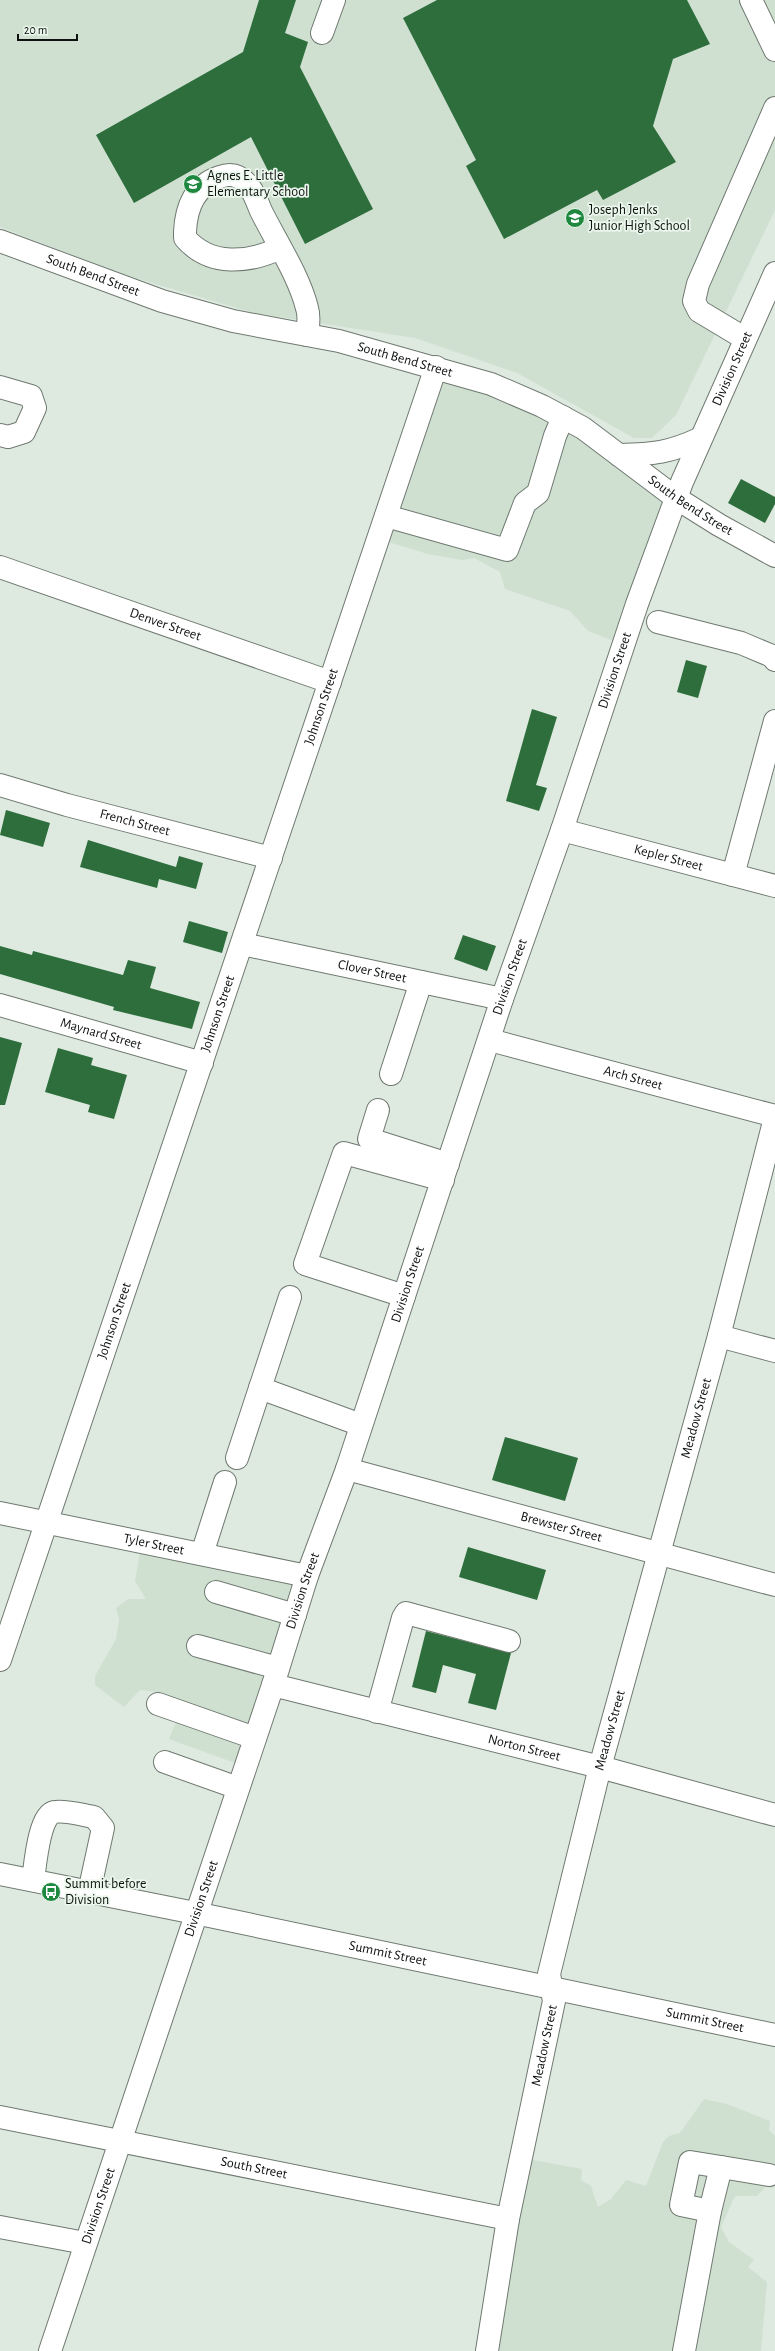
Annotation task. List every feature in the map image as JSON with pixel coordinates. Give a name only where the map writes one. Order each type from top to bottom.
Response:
[{"type":"street","points":[[322,33],[334,0]]},
{"type":"street","points":[[751,0],[775,50]]},
{"type":"street","points":[[744,338],[699,311],[694,301],[698,284],[775,108]]},
{"type":"street","points":[[280,248],[259,257],[238,260],[217,258],[197,249],[185,238],[185,232],[196,194],[207,181],[225,175],[234,175],[240,178],[252,190],[280,248],[308,309],[307,335]]},
{"type":"street","name":"South Bend Street","points":[[0,241],[162,301],[233,321],[307,335],[436,367],[490,384],[564,418],[582,428],[676,498],[719,525],[775,556]]},
{"type":"street","name":"Division Street","points":[[50,2351],[64,2304],[255,1738],[307,1576],[347,1469],[490,1040],[502,999],[562,830],[637,604],[676,498],[701,438],[744,338],[775,273]]},
{"type":"street","name":"Johnson Street","points":[[0,1660],[436,367]]},
{"type":"street","points":[[0,387],[31,396],[35,408],[24,432],[8,437],[0,435]]},
{"type":"street","points":[[386,516],[507,550],[525,502],[538,493],[555,436],[564,418]]},
{"type":"street","points":[[619,455],[650,454],[675,450],[701,438]]},
{"type":"street","name":"Denver Street","points":[[0,567],[330,682]]},
{"type":"street","points":[[658,622],[741,643],[772,656],[775,660]]},
{"type":"street","points":[[733,875],[775,721]]},
{"type":"street","name":"French Street","points":[[0,785],[67,805],[271,858]]},
{"type":"street","name":"Kepler Street","points":[[562,830],[775,886]]},
{"type":"street","name":"Clover Street","points":[[242,944],[502,999]]},
{"type":"street","points":[[391,1074],[421,982]]},
{"type":"street","name":"Maynard Street","points":[[0,1006],[202,1063]]},
{"type":"street","name":"Arch Street","points":[[490,1040],[775,1117]]},
{"type":"street","points":[[378,1110],[369,1139],[446,1172]]},
{"type":"street","name":"Meadow Street","points":[[487,2351],[508,2219],[554,2001],[549,1974],[600,1767],[719,1336],[775,1117]]},
{"type":"street","points":[[404,1296],[305,1264],[344,1153],[446,1172]]},
{"type":"street","points":[[236,1458],[290,1297]]},
{"type":"street","points":[[719,1336],[775,1351]]},
{"type":"street","points":[[260,1388],[361,1425]]},
{"type":"street","name":"Brewster Street","points":[[347,1469],[775,1585]]},
{"type":"street","points":[[202,1554],[225,1482]]},
{"type":"street","name":"Tyler Street","points":[[0,1513],[307,1576]]},
{"type":"street","points":[[216,1592],[295,1615]]},
{"type":"street","points":[[377,1712],[403,1618],[406,1613],[509,1641]]},
{"type":"street","name":"Norton Street","points":[[198,1646],[275,1677],[377,1712],[600,1767],[775,1815]]},
{"type":"street","points":[[158,1704],[255,1738]]},
{"type":"street","points":[[164,1762],[238,1788]]},
{"type":"street","points":[[33,1880],[41,1832],[48,1816],[54,1812],[94,1817],[103,1828],[89,1892]]},
{"type":"street","name":"Summit Street","points":[[0,1874],[195,1913],[775,2035]]},
{"type":"street","name":"South Street","points":[[0,2117],[508,2219]]},
{"type":"street","points":[[710,2211],[680,2205],[690,2162],[769,2175]]},
{"type":"street","points":[[684,2351],[710,2211],[721,2167]]},
{"type":"street","points":[[0,2227],[85,2243]]},
{"type":"street","name":"Division Street","points":[[37,2351],[64,2304]]},
{"type":"shaded area","points":[[0,0],[775,0],[775,210],[676,415],[652,438],[634,438],[517,373],[415,338],[254,313],[125,275],[0,227]]},
{"type":"shaded area","points":[[439,369],[488,383],[686,500],[631,648],[588,631],[570,611],[505,589],[500,572],[474,558],[462,560],[428,554],[385,541]]},
{"type":"shaded area","points":[[142,1539],[315,1572],[249,1768],[169,1739],[181,1709],[156,1692],[140,1690],[124,1707],[95,1685],[95,1676],[116,1639],[119,1619],[116,1608],[128,1599],[146,1599],[135,1581]]},
{"type":"shaded area","points":[[704,2099],[727,2104],[770,2121],[769,2130],[775,2136],[775,2186],[773,2188],[765,2187],[757,2196],[735,2196],[721,2227],[729,2242],[754,2260],[748,2267],[767,2282],[761,2351],[494,2351],[527,2161],[533,2160],[582,2169],[581,2180],[591,2186],[598,2207],[611,2199],[626,2180],[646,2186],[663,2142],[669,2136],[680,2133]]},
{"type":"building","points":[[259,0],[296,0],[285,33],[308,42],[300,67],[373,209],[305,244],[251,137],[134,203],[96,135],[243,52]]},
{"type":"building","points":[[437,0],[687,0],[710,44],[673,59],[653,126],[676,162],[603,200],[597,190],[504,239],[466,166],[476,160],[403,18]]},
{"type":"building","points":[[741,479],[775,497],[775,504],[765,523],[728,503]]},
{"type":"building","points":[[686,660],[707,666],[698,698],[677,692]]},
{"type":"building","points":[[532,709],[557,717],[536,785],[547,788],[539,811],[506,801]]},
{"type":"building","points":[[6,810],[50,823],[43,847],[0,835]]},
{"type":"building","points":[[88,840],[176,867],[179,856],[203,863],[196,889],[159,879],[157,888],[80,867]]},
{"type":"building","points":[[189,921],[228,932],[222,953],[183,942]]},
{"type":"building","points":[[463,935],[496,946],[487,971],[454,959]]},
{"type":"building","points":[[0,946],[32,955],[33,951],[123,975],[128,960],[156,967],[150,988],[200,1002],[192,1029],[113,1010],[114,1007],[0,974]]},
{"type":"building","points":[[0,1037],[22,1043],[5,1105],[0,1105]]},
{"type":"building","points":[[58,1048],[93,1058],[91,1065],[127,1075],[114,1119],[88,1112],[90,1105],[45,1092]]},
{"type":"building","points":[[505,1437],[578,1458],[565,1501],[492,1480]]},
{"type":"building","points":[[468,1547],[546,1570],[537,1600],[459,1577]]},
{"type":"building","points":[[426,1631],[511,1653],[496,1710],[468,1703],[476,1674],[443,1665],[436,1693],[412,1687]]},
{"type":"place","name":"Agnes E. Little Elementary School","points":[[193,184]]},
{"type":"place","name":"Joseph Jenks Junior High School","points":[[575,218]]},
{"type":"place","name":"Summit before Division","points":[[51,1892]]}]
